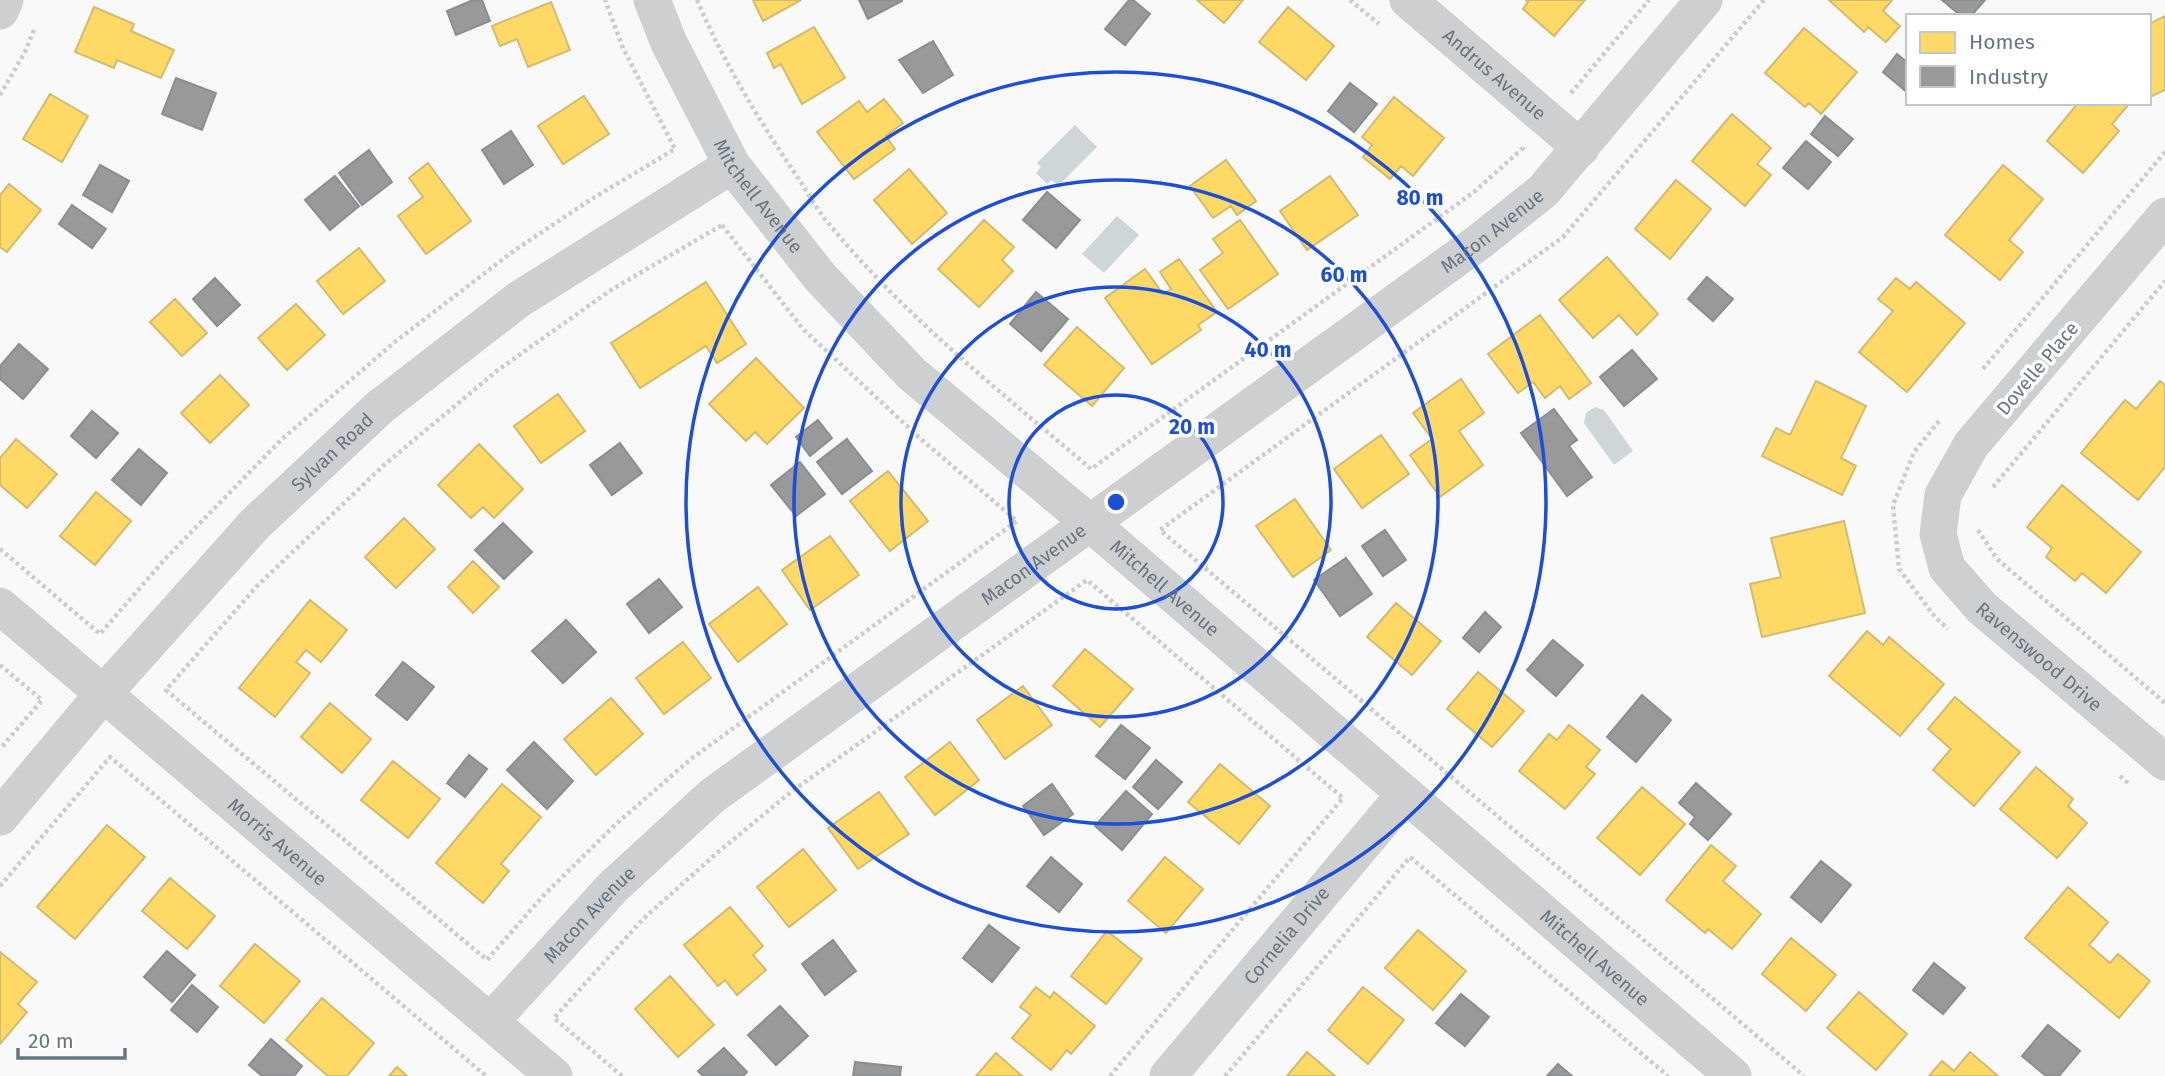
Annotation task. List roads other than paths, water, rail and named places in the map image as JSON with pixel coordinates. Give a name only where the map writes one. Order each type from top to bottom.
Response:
[{"type":"street","points":[[0,11],[5,0]]},
{"type":"street","name":"Mitchell Avenue","points":[[652,0],[669,43],[732,165],[820,277],[912,374],[1090,523],[1733,1076]]},
{"type":"street","name":"Andrus Avenue","points":[[1408,0],[1581,148]]},
{"type":"street","name":"Macon Avenue","points":[[491,1021],[613,887],[712,796],[1479,242],[1543,191],[1704,0]]},
{"type":"street","name":"Sylvan Road","points":[[0,817],[104,693],[254,526],[380,407],[518,300],[732,165]]},
{"type":"street","name":"Dovelle Place","points":[[1938,534],[1943,495],[1971,445],[2165,216]]},
{"type":"street","name":"Ravenswood Drive","points":[[1938,534],[1947,568],[1982,607],[2165,762]]},
{"type":"street","name":"Morris Avenue","points":[[0,606],[554,1076]]},
{"type":"street","name":"Cornelia Drive","points":[[1168,1076],[1405,794]]}]
